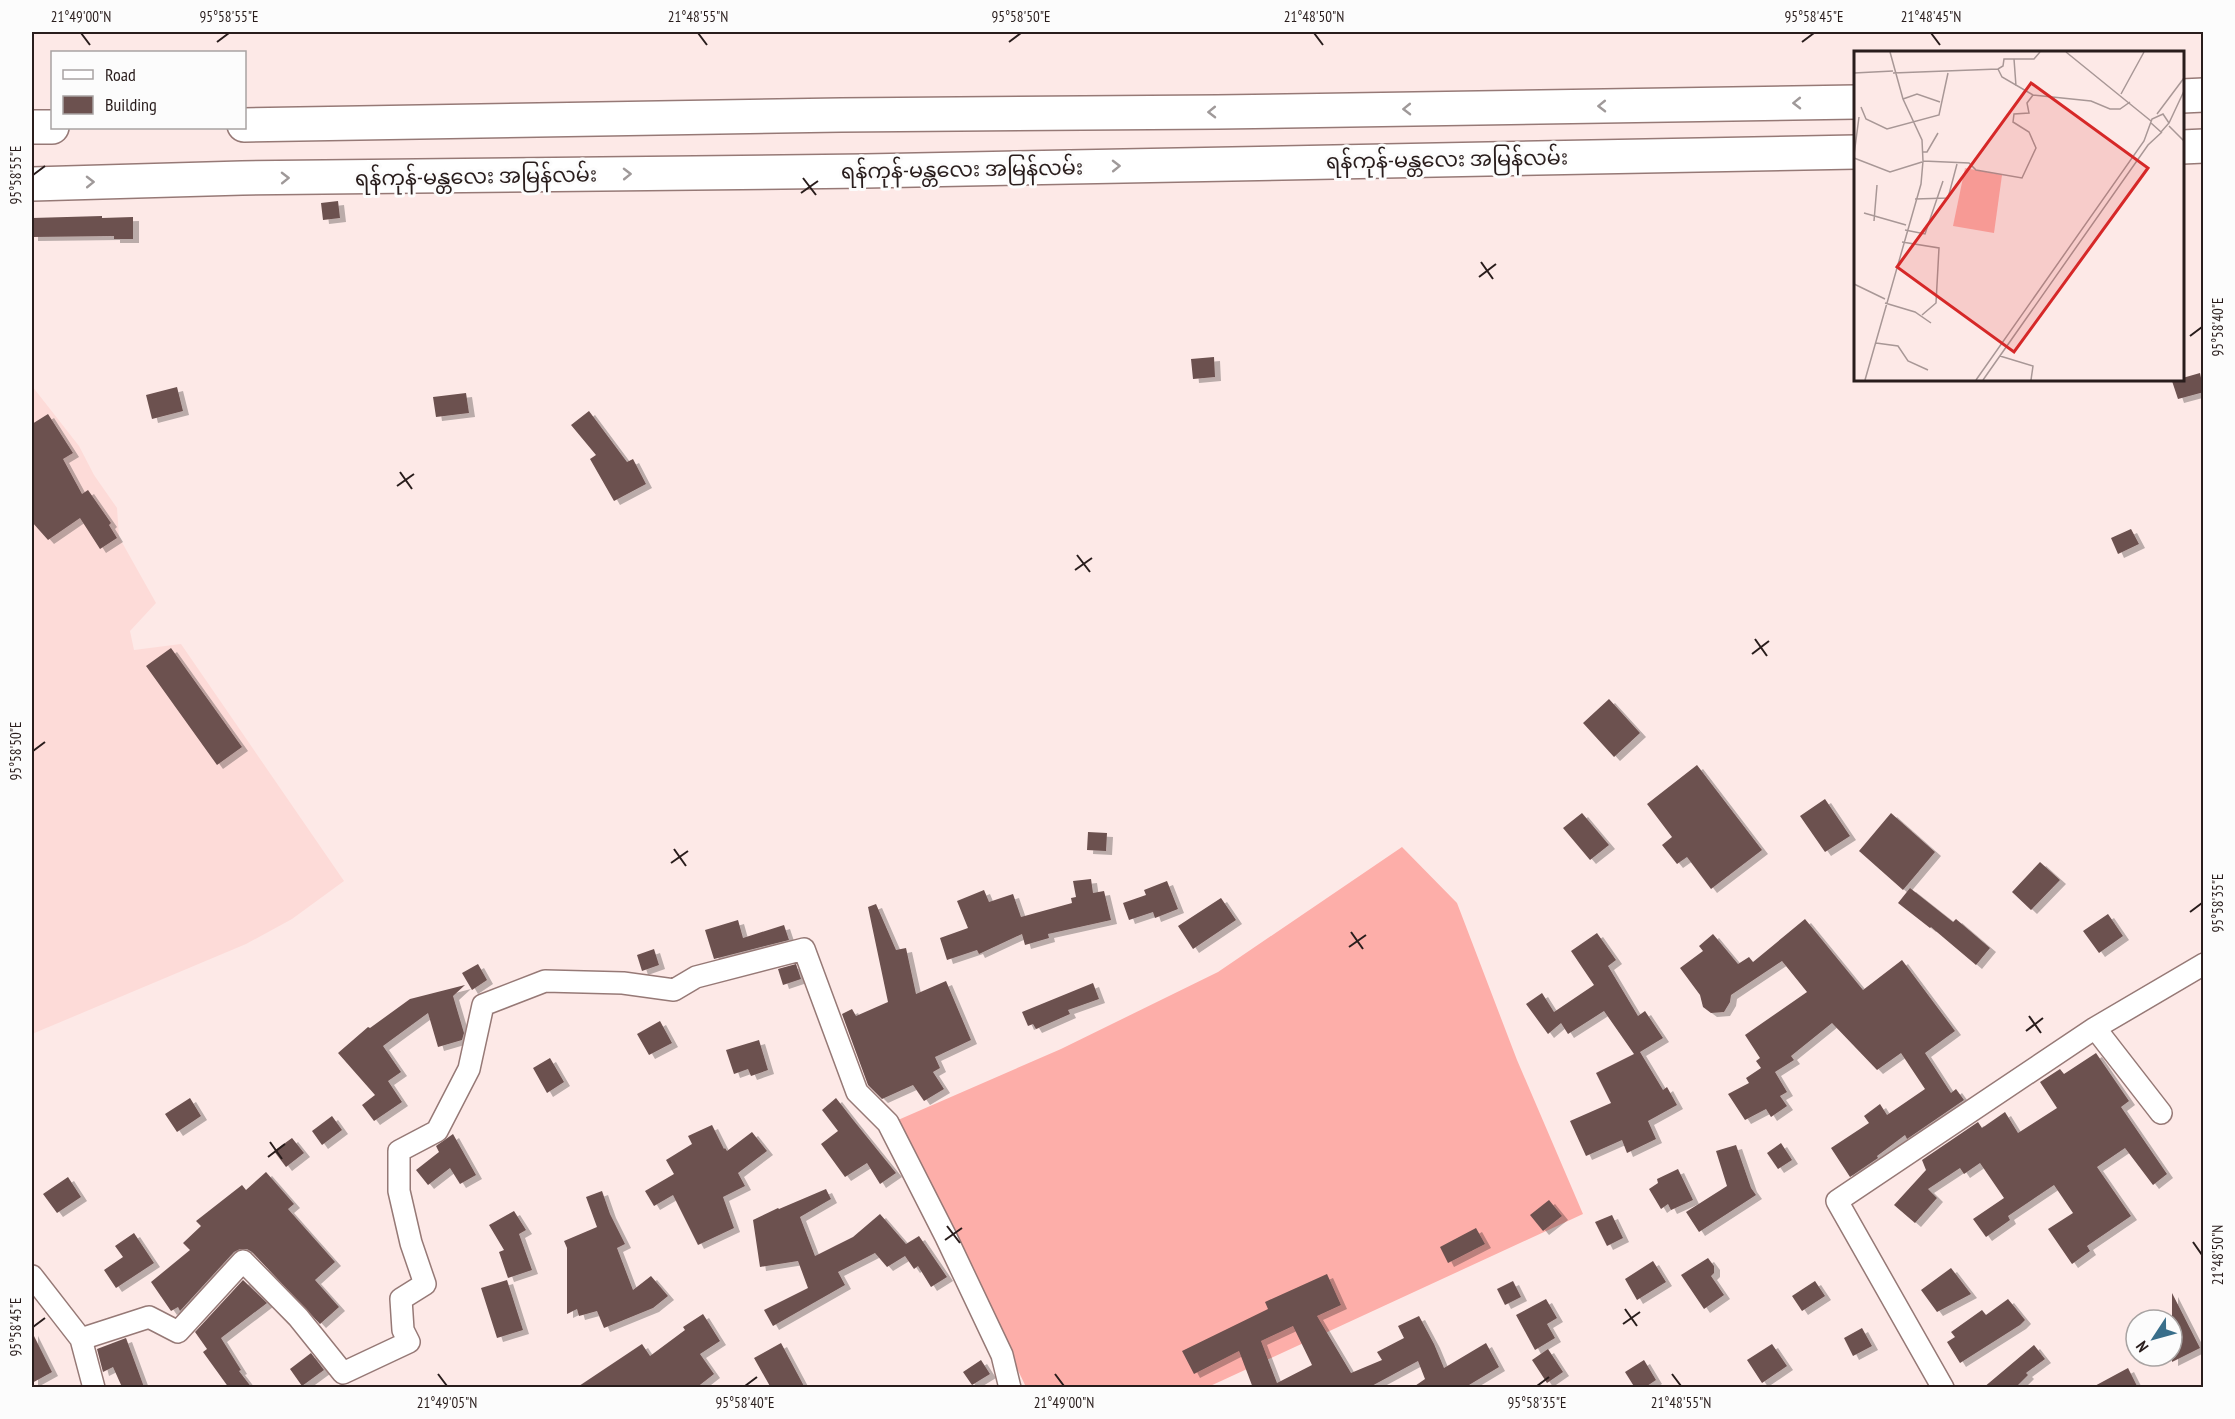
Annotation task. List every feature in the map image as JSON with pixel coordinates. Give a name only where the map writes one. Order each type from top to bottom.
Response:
[{"type":"highway","points":[[2184,96],[2204,95]]},
{"type":"highway","points":[[246,125],[1854,102]]},
{"type":"highway","points":[[32,127],[51,127]]},
{"type":"highway","points":[[2184,147],[2204,146]]},
{"type":"highway","name":"ရန်ကုန်-မန္တလေး အမြန်လမ်း","points":[[32,184],[242,178],[876,171],[1854,152]]},
{"type":"street","points":[[81,1339],[149,1317],[178,1332],[243,1261],[298,1317],[343,1373],[408,1342],[403,1330],[401,1299],[425,1284],[411,1243],[399,1191],[399,1151],[437,1131],[469,1069],[483,1005],[545,981],[623,983],[674,990],[696,977],[804,949],[857,1092],[888,1124],[946,1237],[1002,1355],[1010,1388]]},
{"type":"street","points":[[1943,1388],[1837,1202],[2095,1028],[2204,964]]},
{"type":"street","points":[[2095,1028],[2161,1113]]},
{"type":"street","points":[[32,1276],[81,1339],[94,1388]]},
{"type":"shaded area","points":[[32,386],[79,446],[94,475],[117,508],[119,537],[156,603],[130,631],[134,650],[181,644],[344,881],[292,919],[246,944],[32,1034]]},
{"type":"shaded area","points":[[1402,847],[1457,903],[1517,1060],[1583,1214],[1208,1387],[1026,1387],[898,1120],[1061,1049],[1218,972]]},
{"type":"building","points":[[338,201],[340,218],[323,220],[321,203]]},
{"type":"building","points":[[102,216],[102,218],[133,217],[133,239],[114,239],[114,236],[32,237],[32,218]]},
{"type":"building","points":[[1214,357],[1215,377],[1193,379],[1191,359]]},
{"type":"building","points":[[2200,373],[2204,392],[2178,399],[2172,381],[2184,381],[2184,378]]},
{"type":"building","points":[[177,387],[183,411],[152,419],[146,395]]},
{"type":"building","points":[[466,393],[469,413],[436,417],[433,397]]},
{"type":"building","points":[[589,411],[627,462],[633,459],[646,484],[614,501],[590,459],[596,455],[571,425]]},
{"type":"building","points":[[48,414],[73,453],[63,459],[82,494],[88,490],[111,523],[109,525],[117,538],[100,549],[80,518],[48,540],[32,522],[32,424]]},
{"type":"building","points":[[2131,529],[2139,544],[2118,554],[2111,538]]},
{"type":"building","points":[[171,648],[242,747],[217,765],[146,666]]},
{"type":"building","points":[[1609,699],[1640,733],[1614,757],[1583,723]]},
{"type":"building","points":[[1697,765],[1762,850],[1711,889],[1687,857],[1677,864],[1662,845],[1672,837],[1647,804]]},
{"type":"building","points":[[1825,799],[1850,836],[1825,852],[1800,816]]},
{"type":"building","points":[[1582,813],[1609,845],[1590,860],[1563,828]]},
{"type":"building","points":[[1891,813],[1935,852],[1903,890],[1859,851]]},
{"type":"building","points":[[1088,832],[1107,833],[1106,851],[1087,850]]},
{"type":"building","points":[[2040,862],[2060,880],[2031,910],[2012,892]]},
{"type":"building","points":[[1091,879],[1093,893],[1104,891],[1111,920],[1048,934],[1049,938],[1025,945],[1022,934],[979,954],[977,950],[947,960],[940,938],[968,928],[957,901],[984,890],[989,902],[1013,894],[1021,917],[1072,903],[1071,898],[1076,897],[1073,881]]},
{"type":"building","points":[[1167,881],[1178,909],[1155,918],[1153,912],[1129,920],[1123,903],[1146,895],[1144,890]]},
{"type":"building","points":[[1910,888],[1953,922],[1956,919],[1990,948],[1976,965],[1898,903]]},
{"type":"building","points":[[1221,898],[1236,920],[1193,949],[1178,926]]},
{"type":"building","points":[[876,904],[896,950],[906,948],[916,994],[946,981],[971,1040],[935,1057],[940,1068],[933,1072],[944,1089],[924,1101],[913,1085],[882,1099],[868,1085],[842,1014],[852,1009],[856,1016],[888,1002],[868,907]]},
{"type":"building","points":[[2108,914],[2123,936],[2099,953],[2083,931]]},
{"type":"building","points":[[1805,919],[1863,990],[1902,960],[1955,1031],[1925,1053],[1951,1093],[1956,1089],[1964,1100],[1907,1139],[1905,1135],[1877,1156],[1878,1158],[1850,1177],[1831,1148],[1869,1123],[1864,1116],[1880,1104],[1887,1115],[1925,1089],[1901,1053],[1877,1070],[1832,1023],[1791,1056],[1794,1060],[1775,1072],[1787,1092],[1780,1096],[1787,1106],[1771,1117],[1766,1109],[1745,1120],[1728,1094],[1749,1083],[1746,1078],[1761,1068],[1756,1061],[1760,1058],[1745,1035],[1807,992],[1782,961],[1731,995],[1724,1012],[1711,1013],[1703,1007],[1700,995],[1680,968],[1703,951],[1699,946],[1713,934],[1738,964],[1749,957],[1753,962]]},
{"type":"building","points":[[738,920],[743,938],[784,925],[789,940],[714,959],[705,930]]},
{"type":"building","points":[[1597,933],[1616,960],[1608,966],[1638,1016],[1645,1011],[1663,1038],[1640,1052],[1663,1090],[1667,1087],[1677,1105],[1648,1121],[1656,1139],[1627,1153],[1622,1140],[1586,1156],[1570,1121],[1611,1103],[1596,1073],[1634,1054],[1604,1011],[1568,1034],[1561,1023],[1548,1034],[1526,1004],[1542,993],[1554,1012],[1594,985],[1571,951]]},
{"type":"building","points":[[654,949],[659,965],[642,971],[637,955]]},
{"type":"building","points":[[478,964],[487,980],[472,990],[462,973]]},
{"type":"building","points":[[796,964],[801,979],[783,985],[778,969]]},
{"type":"building","points":[[1093,983],[1099,999],[1068,1010],[1070,1014],[1036,1029],[1033,1024],[1028,1026],[1022,1012]]},
{"type":"building","points":[[465,985],[453,996],[464,1033],[462,1040],[438,1047],[428,1013],[383,1046],[401,1072],[388,1081],[402,1102],[374,1121],[362,1105],[375,1095],[338,1053],[368,1027],[370,1028],[410,999]]},
{"type":"building","points":[[660,1021],[672,1043],[649,1055],[637,1034]]},
{"type":"building","points":[[759,1040],[768,1070],[751,1076],[748,1069],[734,1074],[726,1050]]},
{"type":"building","points":[[2096,1053],[2129,1101],[2121,1107],[2167,1174],[2153,1185],[2125,1148],[2097,1167],[2131,1216],[2087,1246],[2090,1251],[2072,1264],[2048,1229],[2073,1213],[2054,1185],[2008,1216],[2010,1220],[1986,1237],[1973,1219],[2004,1198],[1980,1163],[1964,1174],[1960,1168],[1928,1189],[1937,1198],[1915,1223],[1894,1205],[1926,1170],[1922,1160],[1978,1122],[1982,1128],[2005,1112],[2018,1133],[2057,1108],[2040,1082],[2060,1069],[2064,1074]]},
{"type":"building","points":[[550,1058],[564,1082],[547,1093],[533,1068]]},
{"type":"building","points":[[190,1098],[201,1116],[177,1132],[165,1114]]},
{"type":"building","points":[[836,1098],[896,1173],[880,1184],[867,1163],[845,1177],[821,1144],[838,1131],[822,1110]]},
{"type":"building","points":[[332,1116],[342,1130],[322,1145],[312,1131]]},
{"type":"building","points":[[712,1125],[727,1151],[752,1132],[767,1151],[738,1173],[745,1186],[723,1197],[734,1228],[698,1245],[673,1195],[654,1206],[645,1191],[674,1174],[666,1160],[692,1144],[688,1136]]},
{"type":"building","points":[[453,1134],[476,1175],[460,1184],[450,1168],[428,1185],[416,1170],[439,1152],[436,1146]]},
{"type":"building","points":[[292,1138],[304,1153],[286,1167],[274,1151]]},
{"type":"building","points":[[1781,1143],[1792,1160],[1778,1169],[1767,1153]]},
{"type":"building","points":[[1736,1145],[1751,1188],[1756,1195],[1699,1232],[1686,1212],[1727,1186],[1716,1151]]},
{"type":"building","points":[[1678,1169],[1693,1200],[1671,1210],[1668,1204],[1661,1209],[1649,1189],[1658,1183],[1657,1179]]},
{"type":"building","points":[[266,1172],[294,1204],[288,1209],[335,1262],[315,1280],[339,1307],[320,1324],[252,1252],[240,1249],[234,1252],[180,1311],[178,1307],[171,1311],[151,1282],[190,1250],[183,1243],[201,1226],[196,1221],[242,1185],[246,1190]]},
{"type":"building","points":[[68,1177],[81,1197],[57,1213],[43,1194]]},
{"type":"building","points":[[826,1189],[831,1199],[800,1217],[815,1256],[853,1237],[880,1214],[906,1244],[919,1236],[947,1277],[931,1287],[918,1266],[914,1269],[905,1256],[887,1267],[875,1253],[838,1272],[845,1285],[773,1326],[764,1310],[808,1288],[798,1261],[760,1267],[753,1220]]},
{"type":"building","points":[[602,1191],[610,1214],[625,1244],[617,1248],[633,1290],[651,1276],[668,1296],[653,1308],[604,1328],[597,1311],[579,1316],[577,1309],[567,1314],[567,1248],[564,1241],[597,1227],[586,1197]]},
{"type":"building","points":[[1549,1200],[1562,1216],[1543,1231],[1530,1215]]},
{"type":"building","points":[[514,1211],[526,1230],[519,1234],[532,1270],[508,1278],[499,1252],[504,1250],[489,1225]]},
{"type":"building","points":[[1612,1215],[1623,1238],[1607,1246],[1595,1222]]},
{"type":"building","points":[[1476,1228],[1485,1244],[1448,1263],[1440,1247]]},
{"type":"building","points":[[134,1233],[154,1263],[116,1288],[104,1270],[123,1257],[115,1246]]},
{"type":"building","points":[[1708,1258],[1714,1266],[1714,1273],[1711,1276],[1724,1295],[1704,1309],[1681,1275]]},
{"type":"building","points":[[1653,1261],[1666,1282],[1637,1300],[1625,1279]]},
{"type":"building","points":[[1951,1268],[1971,1294],[1937,1312],[1921,1290]]},
{"type":"building","points":[[1327,1274],[1341,1305],[1317,1316],[1351,1373],[1382,1360],[1377,1352],[1404,1338],[1398,1326],[1419,1316],[1444,1368],[1486,1343],[1499,1367],[1464,1388],[1412,1388],[1425,1379],[1418,1361],[1368,1388],[1253,1388],[1239,1351],[1194,1374],[1182,1351],[1268,1309],[1265,1302]],"holes":[[[1293,1326],[1312,1365],[1277,1383],[1261,1341]]]},
{"type":"building","points":[[243,1280],[267,1303],[221,1338],[241,1370],[239,1371],[252,1388],[229,1388],[203,1352],[207,1349],[195,1332]]},
{"type":"building","points":[[507,1280],[523,1330],[497,1338],[481,1288]]},
{"type":"building","points":[[1513,1281],[1521,1297],[1505,1305],[1497,1289]]},
{"type":"building","points":[[1815,1281],[1825,1296],[1802,1311],[1792,1296]]},
{"type":"building","points":[[2172,1293],[2180,1308],[2172,1308]]},
{"type":"building","points":[[1546,1299],[1557,1318],[1547,1324],[1555,1338],[1535,1350],[1516,1315]]},
{"type":"building","points":[[2008,1299],[2025,1320],[1960,1363],[1947,1342],[1955,1337],[1951,1332],[1982,1310],[1986,1315]]},
{"type":"building","points":[[703,1314],[720,1341],[700,1354],[714,1374],[696,1388],[576,1388],[642,1344],[650,1356],[685,1330],[683,1327]]},
{"type":"building","points":[[2184,1317],[2200,1348],[2184,1356]]},
{"type":"building","points":[[1862,1328],[1872,1346],[1853,1356],[1844,1338]]},
{"type":"building","points":[[32,1332],[52,1372],[32,1383]]},
{"type":"building","points":[[126,1338],[144,1387],[122,1387],[113,1367],[103,1372],[97,1349]]},
{"type":"building","points":[[781,1343],[805,1388],[771,1388],[754,1358]]},
{"type":"building","points":[[1772,1344],[1787,1366],[1762,1383],[1747,1360]]},
{"type":"building","points":[[2034,1345],[2045,1359],[2026,1373],[2028,1375],[2015,1388],[1983,1388]]},
{"type":"building","points":[[1548,1349],[1563,1372],[1547,1383],[1532,1360]]},
{"type":"building","points":[[311,1353],[324,1370],[302,1386],[290,1369]]},
{"type":"building","points":[[981,1360],[990,1374],[972,1385],[963,1372]]},
{"type":"building","points":[[1644,1360],[1656,1380],[1644,1388],[1635,1388],[1625,1372]]},
{"type":"building","points":[[2128,1368],[2138,1388],[2091,1388]]}]
